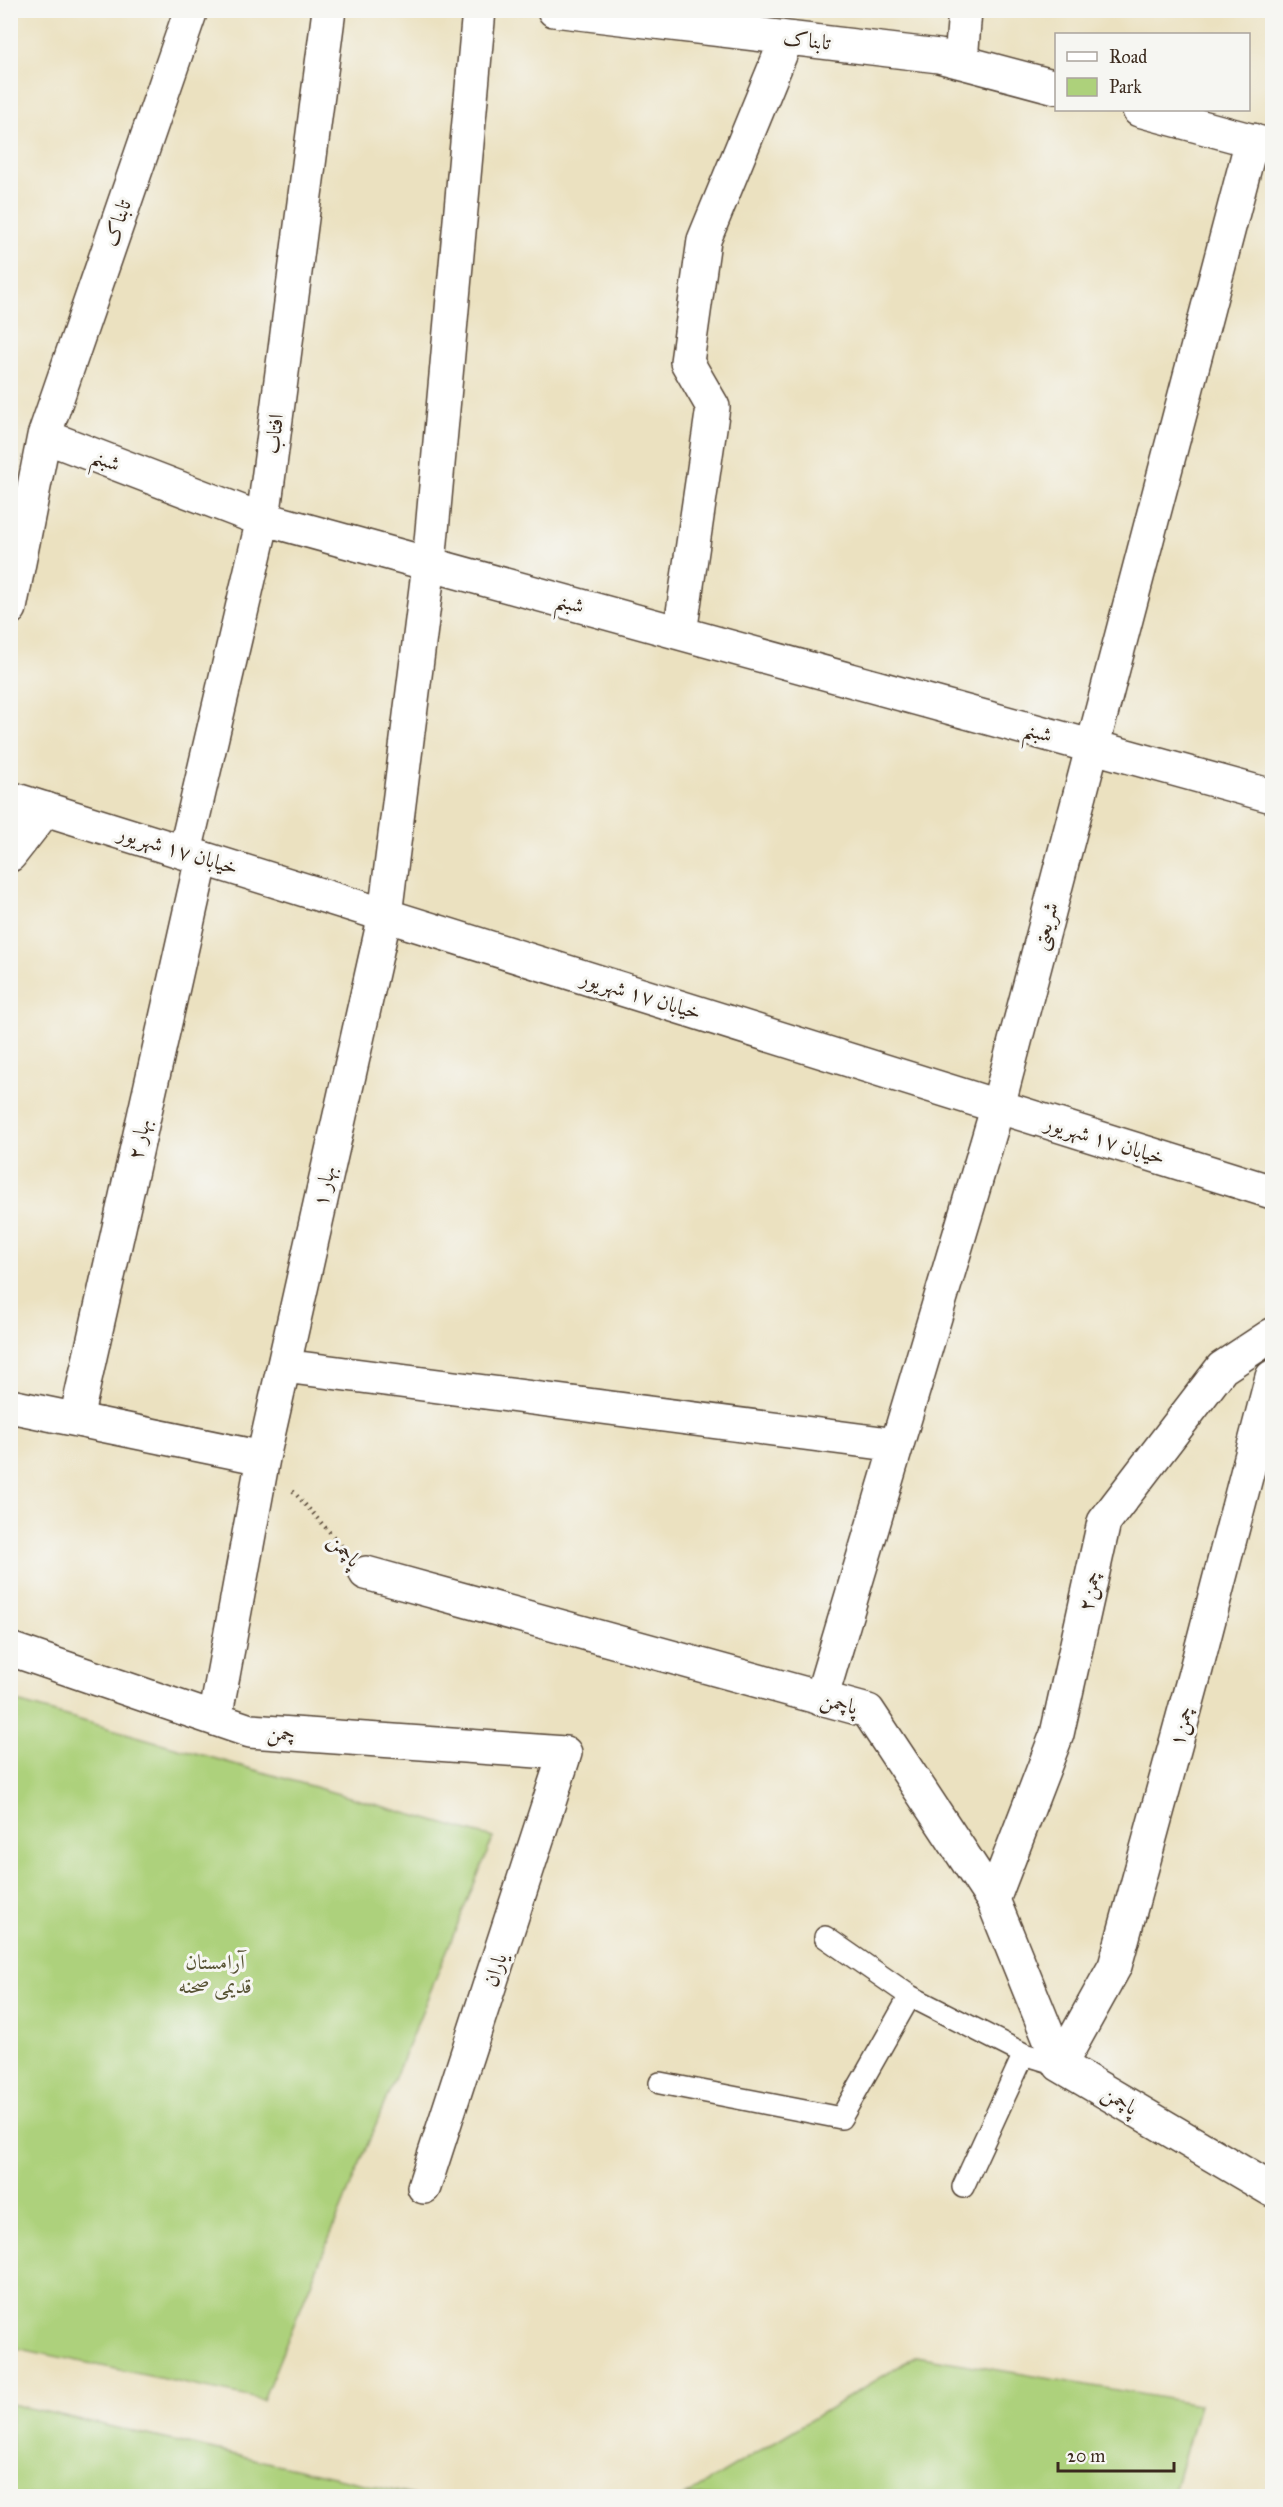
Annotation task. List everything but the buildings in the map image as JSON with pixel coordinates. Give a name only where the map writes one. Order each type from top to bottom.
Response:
[{"type":"street","name":"تابناک","points":[[44,436],[191,10]]},
{"type":"street","name":"افتاب","points":[[194,855],[263,519],[329,10]]},
{"type":"street","name":"بهار ۱","points":[[215,1719],[263,1458],[385,915],[429,564],[479,10]]},
{"type":"street","name":"تابناک","points":[[554,10],[939,56],[1055,87]]},
{"type":"street","points":[[961,61],[965,10]]},
{"type":"street","points":[[680,633],[713,407],[687,362],[704,240],[787,38]]},
{"type":"street","points":[[1143,111],[1262,143]]},
{"type":"street","name":"شریعتی","points":[[821,1699],[998,1106],[1092,747],[1262,143]]},
{"type":"street","name":"شبنم","points":[[44,436],[263,519],[1272,796]]},
{"type":"street","points":[[10,608],[44,436]]},
{"type":"street","name":"خیابان ۱۷ شهریور","points":[[10,798],[1272,1192]]},
{"type":"street","points":[[10,855],[46,809]]},
{"type":"street","name":"بهار ۲","points":[[76,1419],[194,855]]},
{"type":"street","name":"چمن۲","points":[[993,1900],[1057,1734],[1104,1522],[1222,1368],[1272,1335]]},
{"type":"street","points":[[284,1366],[897,1445]]},
{"type":"street","name":"چمن۱","points":[[1060,2065],[1115,1966],[1195,1673],[1272,1377]]},
{"type":"street","points":[[10,1406],[263,1458]]},
{"type":"street","name":"پاچمن","points":[[366,1574],[868,1711],[993,1900],[1060,2065],[1272,2190]]},
{"type":"street","name":"چمن","points":[[10,1649],[250,1731],[565,1753]]},
{"type":"street","name":"یاران","points":[[424,2187],[565,1753]]},
{"type":"lane","points":[[825,1936],[910,1996],[1024,2054],[1060,2065]]},
{"type":"lane","points":[[660,2083],[842,2118],[910,1996]]},
{"type":"lane","points":[[963,2187],[1024,2054]]},
{"type":"path","name":"پاچمن","points":[[263,1458],[366,1574]]},
{"type":"green space","name":"آرامستان قدیمی صحنه","points":[[10,1700],[493,1838],[263,2400],[11,2347]]},
{"type":"green space","points":[[916,2356],[1199,2404],[1173,2496],[685,2496]]},
{"type":"green space","points":[[11,2404],[417,2496],[11,2496]]}]
